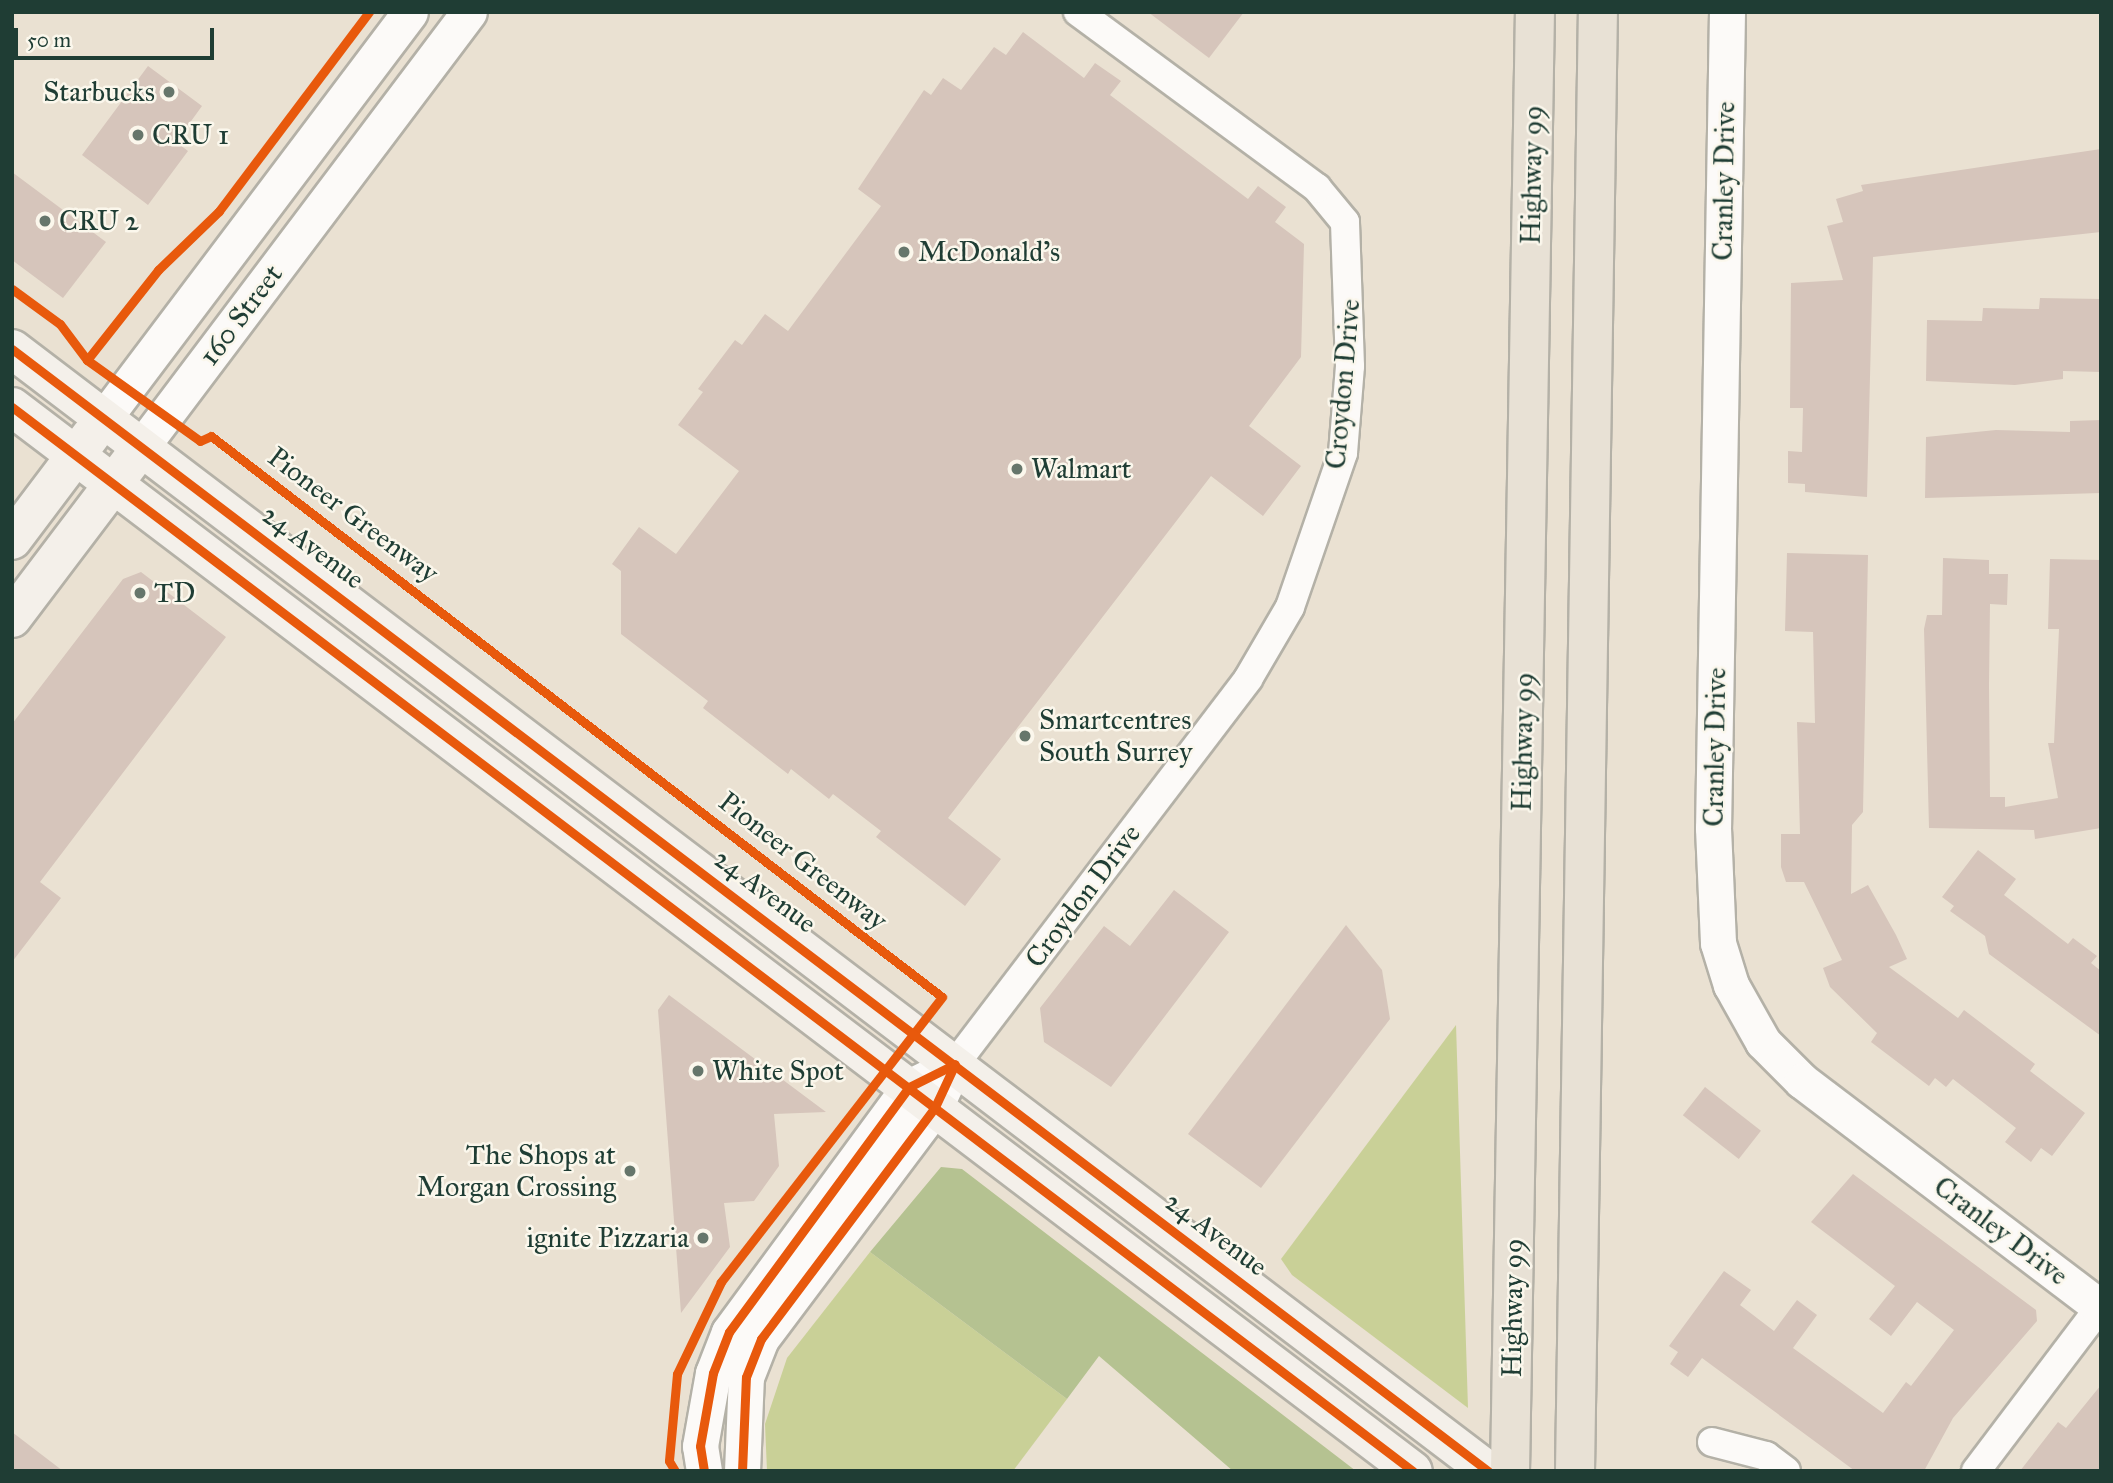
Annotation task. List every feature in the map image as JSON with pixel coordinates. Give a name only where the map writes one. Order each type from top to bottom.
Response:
[{"type":"highway","name":"Highway 99","points":[[1510,1471],[1535,12]]},
{"type":"highway","points":[[1575,1471],[1598,12]]},
{"type":"main road","name":"24 Avenue","points":[[12,349],[592,787],[1488,1471]]},
{"type":"main road","points":[[12,407],[1399,1460]]},
{"type":"main road","name":"160 Street","points":[[12,540],[104,418]]},
{"type":"main road","name":"160 Street","points":[[12,618],[142,446]]},
{"type":"main road","points":[[474,756],[502,753],[592,787]]},
{"type":"street","name":"160 Street","points":[[104,418],[410,12]]},
{"type":"street","name":"160 Street","points":[[142,446],[469,12]]},
{"type":"street","name":"Croydon Drive","points":[[704,1471],[700,1446],[713,1373],[729,1332],[922,1097],[955,1064],[1248,679],[1290,607],[1343,453],[1351,313],[1345,222],[1317,188],[1078,12]]},
{"type":"street","name":"Cranley Drive","points":[[1727,12],[1713,828],[1724,964],[1763,1042],[1802,1080],[2100,1308]]},
{"type":"street","name":"Croydon Drive","points":[[742,1471],[746,1377],[761,1339],[922,1097]]},
{"type":"street","points":[[1976,1471],[2100,1308]]},
{"type":"street","points":[[1712,1442],[1766,1456],[1786,1471]]},
{"type":"green space","points":[[1456,1025],[1468,1408],[1292,1275],[1281,1259]]},
{"type":"green space","points":[[941,1167],[962,1169],[1356,1471],[1233,1471],[1099,1356],[1067,1399],[870,1252]]},
{"type":"green space","points":[[870,1252],[1067,1399],[1013,1471],[767,1471],[765,1424],[787,1358]]},
{"type":"building","points":[[1148,12],[1244,12],[1209,58]]},
{"type":"building","name":"Walmart","points":[[1023,32],[1084,78],[1095,63],[1121,81],[1110,95],[1248,199],[1258,186],[1286,207],[1275,222],[1304,244],[1301,357],[1249,426],[1301,466],[1263,516],[1211,476],[948,818],[1001,859],[965,906],[876,837],[881,831],[833,794],[829,799],[791,769],[788,774],[703,708],[708,701],[621,634],[621,571],[612,564],[639,527],[676,554],[739,471],[678,425],[703,392],[698,389],[735,340],[742,345],[765,314],[788,331],[881,206],[858,189],[924,90],[931,95],[943,78],[961,90],[994,47],[1006,55]]},
{"type":"building","name":"CRU 1","points":[[148,66],[202,106],[176,142],[188,151],[148,205],[82,155]]},
{"type":"building","points":[[2101,149],[2101,232],[1873,257],[1867,497],[1805,492],[1805,484],[1788,483],[1788,451],[1802,452],[1803,408],[1790,408],[1791,283],[1843,280],[1827,226],[1843,222],[1836,199],[1863,191],[1861,185]]},
{"type":"building","name":"CRU 2","points":[[12,172],[106,242],[63,298],[12,260]]},
{"type":"building","points":[[2040,298],[2101,299],[2101,372],[2063,371],[2063,379],[2015,385],[1926,381],[1927,320],[1982,321],[1983,308],[2039,309]]},
{"type":"building","points":[[2101,420],[2101,493],[1925,498],[1926,437],[1996,430],[2070,432],[2070,421]]},
{"type":"building","points":[[1787,553],[1868,555],[1863,812],[1852,825],[1851,894],[1868,885],[1896,935],[1907,959],[1889,967],[1958,1018],[1964,1010],[2035,1064],[2030,1071],[2085,1113],[2052,1156],[2041,1148],[2031,1162],[2005,1142],[2016,1128],[1953,1079],[1946,1087],[1935,1078],[1929,1086],[1871,1042],[1877,1033],[1830,987],[1823,968],[1842,960],[1804,882],[1786,882],[1781,867],[1781,834],[1800,834],[1797,722],[1815,723],[1813,632],[1785,631]]},
{"type":"building","points":[[1943,558],[1989,560],[1989,574],[2008,574],[2007,605],[1990,604],[1990,797],[2005,797],[2005,807],[2058,798],[2048,743],[2054,743],[2059,629],[2048,629],[2050,559],[2101,560],[2101,828],[2035,839],[2034,830],[1929,828],[1924,629],[1927,615],[1942,615]]},
{"type":"building","points":[[141,572],[226,637],[40,882],[61,898],[12,962],[12,724],[123,579]]},
{"type":"building","points":[[1978,850],[2016,879],[2004,895],[2068,944],[2073,938],[2097,956],[2091,963],[2101,971],[2101,1036],[1989,954],[1985,936],[1950,911],[1954,906],[1942,897]]},
{"type":"building","points":[[1174,890],[1229,932],[1111,1087],[1044,1042],[1040,1008],[1104,926],[1130,946]]},
{"type":"building","points":[[1346,925],[1382,970],[1390,1019],[1261,1188],[1188,1134]]},
{"type":"building","points":[[669,995],[826,1112],[774,1114],[779,1166],[754,1201],[724,1203],[730,1247],[681,1313],[658,1010]]},
{"type":"building","points":[[1705,1087],[1761,1131],[1739,1159],[1683,1115]]},
{"type":"building","points":[[1853,1174],[2036,1310],[2037,1321],[1953,1418],[1924,1471],[1855,1471],[1702,1358],[1688,1377],[1670,1364],[1678,1352],[1669,1346],[1724,1271],[1751,1290],[1740,1305],[1774,1331],[1797,1300],[1817,1315],[1793,1348],[1883,1413],[1906,1382],[1911,1386],[1954,1330],[1917,1302],[1891,1336],[1869,1319],[1895,1286],[1811,1222]]},
{"type":"building","points":[[2101,1385],[2101,1471],[2020,1471],[2058,1422],[2066,1428]]},
{"type":"building","points":[[12,1432],[63,1471],[12,1471]]},
{"type":"cycle path","points":[[87,360],[158,270],[219,211],[369,12]]},
{"type":"cycle path","name":"Pioneer Greenway","points":[[12,289],[60,324],[87,360],[200,441],[211,436],[942,997],[721,1282],[677,1374],[669,1461],[675,1471]]},
{"type":"cycle path","points":[[12,349],[1488,1471]]},
{"type":"cycle path","points":[[12,407],[1413,1471]]},
{"type":"cycle path","points":[[704,1471],[700,1446],[713,1373],[729,1332],[909,1087],[955,1064]]},
{"type":"cycle path","points":[[742,1471],[746,1377],[761,1339],[935,1107],[955,1064]]},
{"type":"place","name":"Starbucks","points":[[169,92]]},
{"type":"place","name":"CRU 1","points":[[138,135]]},
{"type":"place","name":"CRU 2","points":[[45,221]]},
{"type":"place","name":"McDonald's","points":[[904,252]]},
{"type":"place","name":"Walmart","points":[[1017,469]]},
{"type":"place","name":"TD","points":[[140,593]]},
{"type":"place","name":"Smartcentres South Surrey","points":[[1025,736]]},
{"type":"place","name":"White Spot","points":[[698,1071]]},
{"type":"place","name":"The Shops at Morgan Crossing","points":[[630,1171]]},
{"type":"place","name":"ignite Pizzaria","points":[[703,1238]]}]
